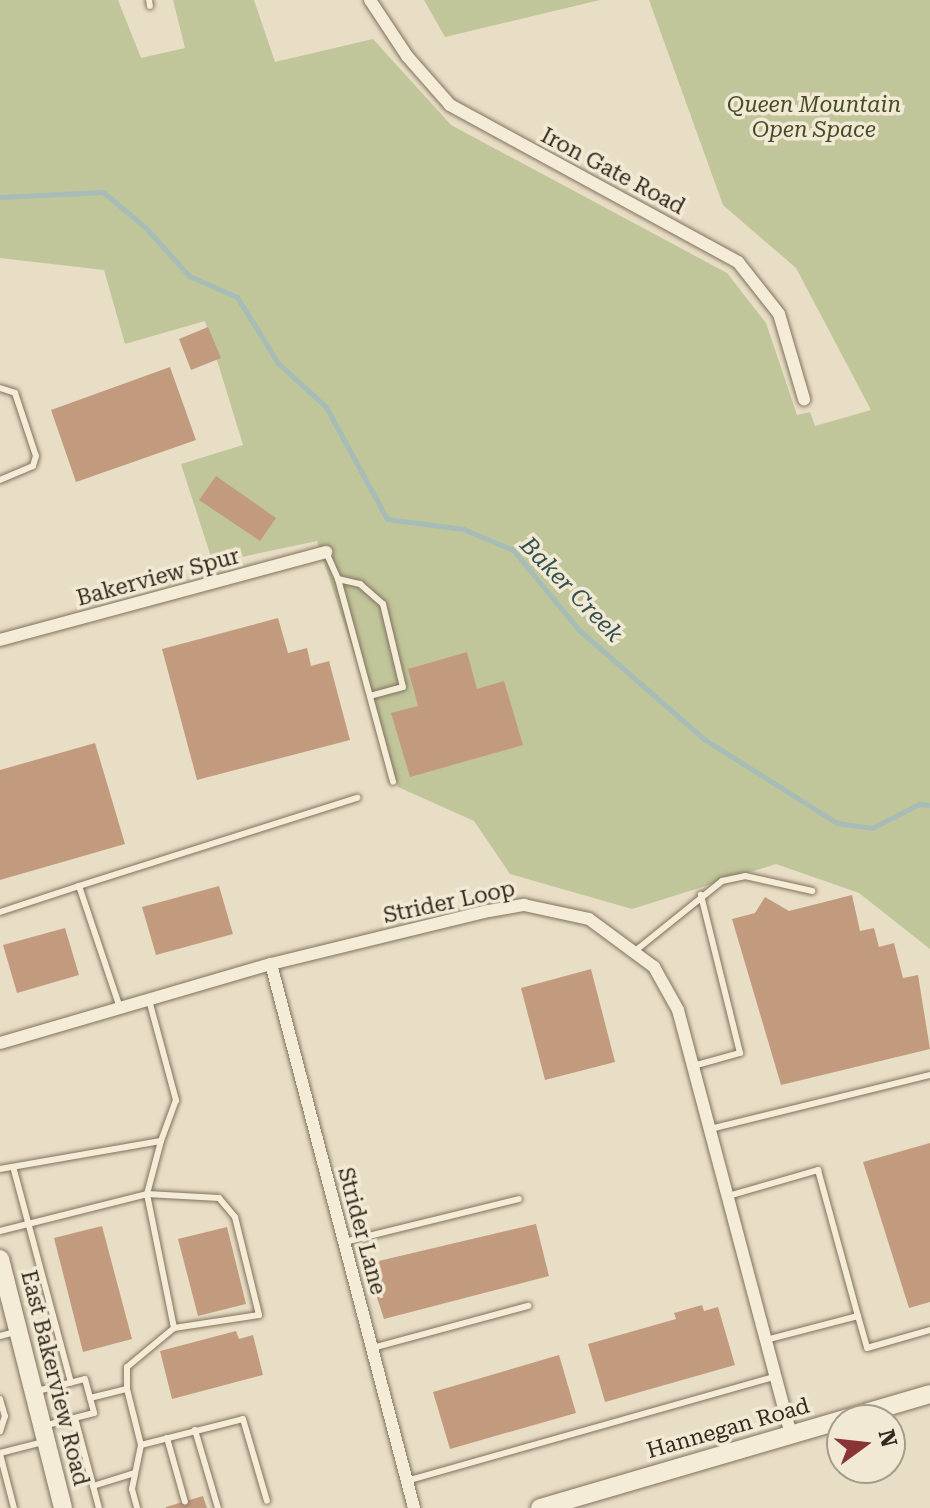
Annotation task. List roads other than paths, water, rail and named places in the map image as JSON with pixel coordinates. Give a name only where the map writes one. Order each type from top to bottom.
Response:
[{"type":"main road","name":"East Bakerview Road","points":[[0,1259],[9,1334],[34,1392],[63,1508]]},
{"type":"main road","name":"Hannegan Road","points":[[540,1508],[930,1394]]},
{"type":"street","name":"Iron Gate Road","points":[[370,0],[407,56],[450,105],[738,262],[779,314],[804,399]]},
{"type":"street","name":"Bakerview Spur","points":[[0,640],[326,552]]},
{"type":"street","name":"Strider Loop","points":[[0,1043],[271,964],[524,905],[589,919],[654,967],[678,1010],[791,1435]]},
{"type":"street","name":"Strider Lane","points":[[271,964],[414,1508]]},
{"type":"lane","points":[[0,388],[15,393],[36,456],[33,466],[0,480]]},
{"type":"lane","points":[[326,552],[338,579],[393,782]]},
{"type":"lane","points":[[338,579],[360,584],[383,604],[403,687],[370,696]]},
{"type":"lane","points":[[0,912],[357,798]]},
{"type":"lane","points":[[635,951],[722,881],[745,876],[812,891]]},
{"type":"lane","points":[[79,886],[120,1008]]},
{"type":"lane","points":[[693,1066],[740,1053],[701,895]]},
{"type":"lane","points":[[149,1000],[176,1100],[147,1194],[174,1328]]},
{"type":"lane","points":[[710,1129],[930,1075]]},
{"type":"lane","points":[[0,1169],[14,1170],[161,1141]]},
{"type":"lane","points":[[14,1170],[71,1382]]},
{"type":"lane","points":[[728,1196],[818,1170],[867,1348],[930,1330]]},
{"type":"lane","points":[[0,1231],[147,1194],[219,1198],[235,1217],[259,1315],[174,1328],[127,1367],[127,1389],[141,1445],[132,1489],[137,1508]]},
{"type":"lane","points":[[344,1242],[519,1199]]},
{"type":"lane","points":[[372,1348],[528,1306]]},
{"type":"lane","points":[[766,1340],[858,1316]]},
{"type":"lane","points":[[406,1481],[776,1376]]},
{"type":"lane","points":[[11,1507],[0,1454],[75,1418],[94,1413],[85,1379],[34,1392]]},
{"type":"lane","points":[[90,1398],[127,1389]]},
{"type":"lane","points":[[0,1399],[5,1416],[0,1431]]},
{"type":"lane","points":[[75,1418],[99,1508]]},
{"type":"lane","points":[[141,1445],[243,1419],[267,1501]]},
{"type":"lane","points":[[195,1430],[218,1508]]},
{"type":"lane","points":[[167,1438],[185,1502]]},
{"type":"lane","points":[[93,1486],[135,1473]]},
{"type":"waterway","name":"Baker Creek","points":[[0,197],[103,192],[146,228],[189,276],[237,297],[278,363],[326,407],[387,519],[463,529],[513,550],[579,630],[704,739],[837,823],[872,828],[919,804],[930,805]]},
{"type":"park label","name":"Queen Mountain Open Space","points":[[814,116]]}]
